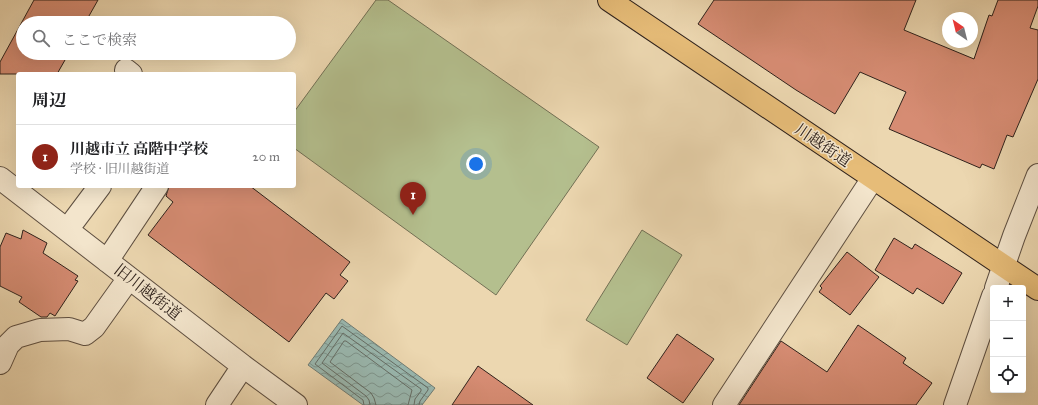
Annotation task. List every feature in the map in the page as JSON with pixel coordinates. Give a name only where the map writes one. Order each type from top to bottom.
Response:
[{"type":"highway","name":"川越街道","points":[[609,0],[1038,289]]},
{"type":"street","points":[[997,285],[1003,265],[1038,175]]},
{"type":"street","name":"旧川越街道","points":[[0,178],[243,366],[296,405]]},
{"type":"street","points":[[724,405],[873,178]]},
{"type":"street","points":[[67,230],[98,188]]},
{"type":"street","points":[[107,261],[156,188]]},
{"type":"street","points":[[0,363],[8,345],[16,337],[40,330],[69,329],[85,334],[94,327],[129,278]]},
{"type":"street","points":[[955,405],[990,305]]},
{"type":"street","points":[[217,405],[243,366]]},
{"type":"green space","points":[[376,0],[388,0],[599,147],[496,295],[296,149],[296,109]]},
{"type":"green space","points":[[642,230],[682,255],[627,345],[586,320]]},
{"type":"water","points":[[342,319],[435,388],[422,405],[363,405],[308,365]]},
{"type":"building","points":[[34,0],[98,0],[89,16],[25,16]]},
{"type":"building","points":[[714,0],[916,0],[904,30],[942,46],[942,48],[947,48],[974,59],[989,15],[992,16],[998,0],[1038,0],[1038,6],[1030,28],[1038,30],[1038,79],[1013,137],[1007,135],[994,169],[982,164],[980,168],[889,129],[906,92],[860,72],[835,114],[796,90],[698,24]]},
{"type":"building","points":[[16,33],[16,60],[65,60],[58,72],[16,72],[16,74],[0,74],[0,62]]},
{"type":"building","points":[[168,188],[253,188],[350,262],[340,275],[348,281],[334,299],[326,293],[289,342],[148,235],[173,202],[166,196]]},
{"type":"building","points":[[23,230],[47,243],[43,253],[78,276],[75,280],[78,281],[55,316],[50,313],[47,317],[41,317],[19,302],[22,297],[0,286],[0,247],[6,233],[21,239]]},
{"type":"building","points":[[894,238],[912,249],[915,244],[962,273],[943,304],[917,288],[913,294],[875,270]]},
{"type":"building","points":[[847,252],[879,277],[850,315],[819,292],[822,288],[820,286]]},
{"type":"building","points":[[858,325],[906,358],[903,363],[932,383],[916,405],[739,405],[781,341],[827,372]]},
{"type":"building","points":[[677,334],[714,359],[683,403],[647,378]]},
{"type":"building","points":[[478,366],[533,405],[452,405]]},
{"type":"place","name":"川越市立 高階中学校","points":[[413,215]]}]
